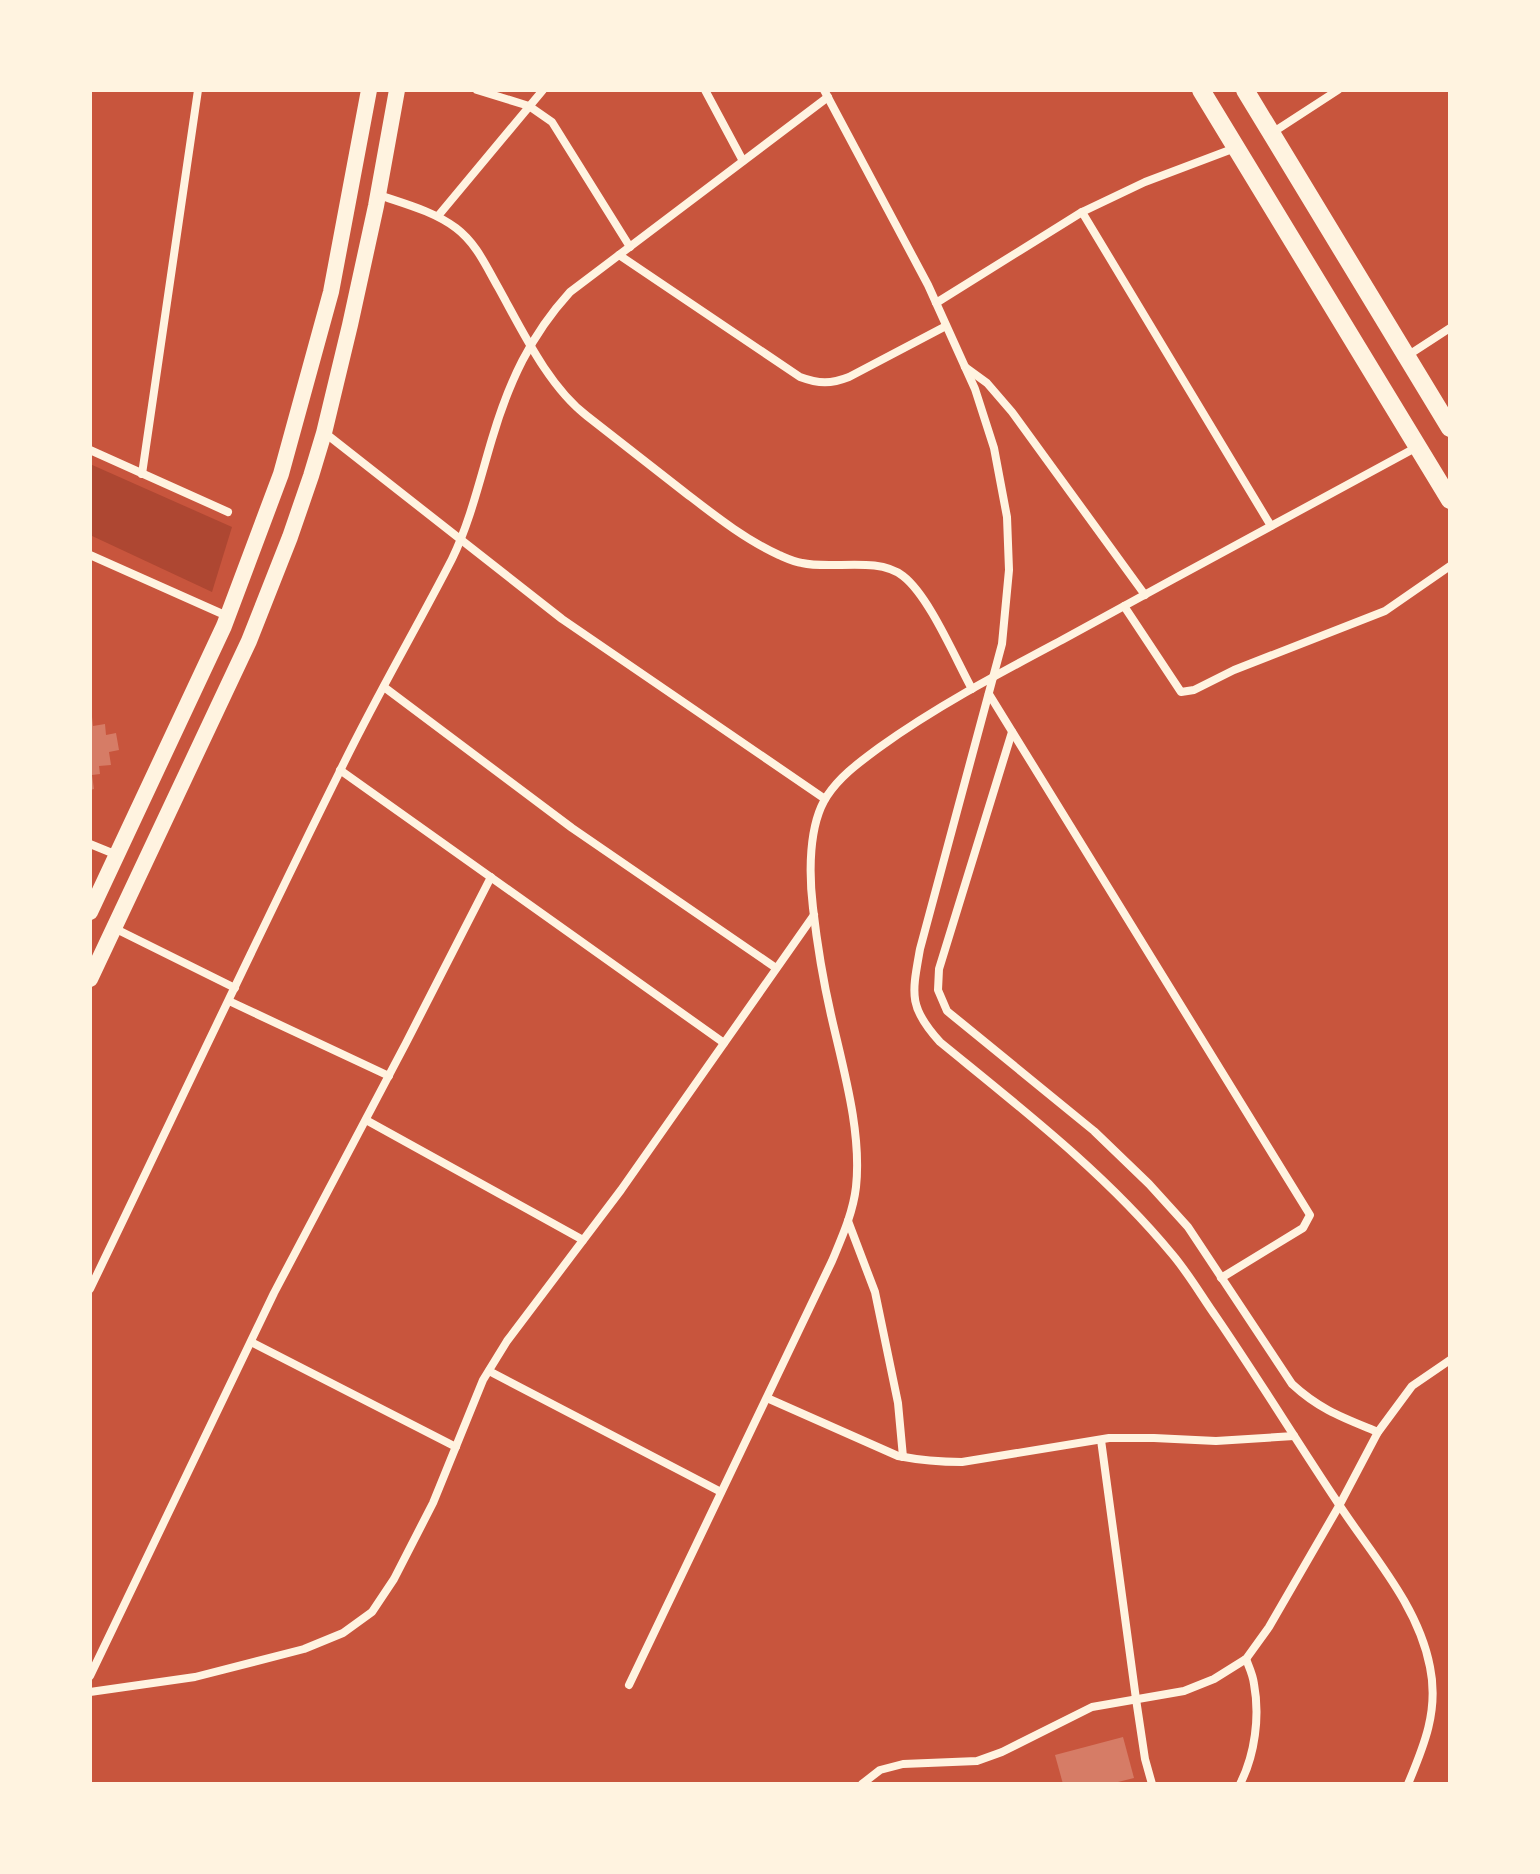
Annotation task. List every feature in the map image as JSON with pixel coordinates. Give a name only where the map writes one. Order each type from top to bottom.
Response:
[{"type":"main road","points":[[90,912],[228,616],[281,474],[331,292],[369,90]]},
{"type":"main road","points":[[90,979],[249,641],[290,537],[324,433],[350,325],[397,90]]},
{"type":"main road","points":[[1201,90],[1450,500]]},
{"type":"main road","points":[[1245,90],[1450,428]]},
{"type":"street","points":[[142,474],[198,90]]},
{"type":"street","points":[[477,90],[529,106],[552,122],[630,247]]},
{"type":"street","points":[[438,216],[543,90]]},
{"type":"street","points":[[705,90],[743,161]]},
{"type":"street","points":[[1271,133],[1338,90]]},
{"type":"street","points":[[90,1289],[340,770],[453,556],[473,504],[507,394],[530,344],[570,292],[743,161],[826,93],[936,303],[975,389],[994,448],[1007,517],[1009,570],[1002,644],[920,949],[914,1003],[924,1024],[940,1042],[1075,1153],[1175,1257],[1403,1599],[1421,1635],[1431,1669],[1433,1704],[1427,1738],[1408,1784]]},
{"type":"street","points":[[936,303],[1082,212],[1145,182],[1235,148]]},
{"type":"street","points":[[378,194],[438,216],[459,230],[477,249],[530,344],[578,409],[727,525],[779,555],[802,564],[865,565],[887,568],[901,574],[927,605],[972,689]]},
{"type":"street","points":[[1082,212],[1271,526]]},
{"type":"street","points":[[619,255],[800,377],[824,384],[849,377],[946,326]]},
{"type":"street","points":[[1406,356],[1450,328]]},
{"type":"street","points":[[965,367],[987,383],[1012,412],[1145,595]]},
{"type":"street","points":[[324,433],[562,619],[825,799]]},
{"type":"street","points":[[629,1685],[832,1261],[848,1221],[856,1187],[857,1151],[810,883],[812,848],[825,799],[840,778],[914,723],[1418,446]]},
{"type":"street","points":[[90,450],[228,512]]},
{"type":"street","points":[[90,555],[228,616]]},
{"type":"street","points":[[1124,606],[1181,692],[1194,690],[1234,670],[1385,611],[1450,566]]},
{"type":"street","points":[[384,687],[572,828],[776,968]]},
{"type":"street","points":[[989,694],[1310,1215],[1303,1228],[1221,1278]]},
{"type":"street","points":[[1012,732],[939,969],[938,990],[947,1011],[1094,1131],[1149,1184],[1188,1227],[1292,1384],[1323,1408],[1378,1432]]},
{"type":"street","points":[[340,770],[724,1043]]},
{"type":"street","points":[[90,844],[117,855]]},
{"type":"street","points":[[90,1676],[274,1293],[491,877]]},
{"type":"street","points":[[90,1692],[195,1677],[304,1649],[343,1633],[372,1612],[394,1579],[433,1503],[483,1380],[507,1341],[621,1190],[814,915]]},
{"type":"street","points":[[114,928],[235,988]]},
{"type":"street","points":[[229,1001],[389,1076]]},
{"type":"street","points":[[366,1120],[583,1240]]},
{"type":"street","points":[[848,1221],[875,1292],[898,1403],[903,1457]]},
{"type":"street","points":[[251,1342],[456,1447]]},
{"type":"street","points":[[862,1784],[880,1770],[903,1764],[977,1761],[1002,1752],[1092,1707],[1184,1691],[1214,1679],[1246,1659],[1269,1627],[1378,1432],[1412,1386],[1450,1360]]},
{"type":"street","points":[[489,1371],[721,1492]]},
{"type":"street","points":[[767,1398],[903,1457],[920,1461],[962,1462],[1101,1440],[1154,1438],[1216,1441],[1294,1436]]},
{"type":"street","points":[[1101,1440],[1136,1699],[1151,1784]]},
{"type":"street","points":[[1240,1784],[1247,1770],[1254,1738],[1256,1705],[1254,1681],[1246,1659]]},
{"type":"shaded area","points":[[90,464],[232,527],[212,592],[90,535]]},
{"type":"building","points":[[90,717],[93,726],[105,724],[106,735],[116,733],[119,750],[109,752],[111,765],[99,766],[100,774],[92,775],[94,789],[90,790]]},
{"type":"building","points":[[1123,1737],[1134,1778],[1110,1784],[1063,1784],[1055,1755]]}]
